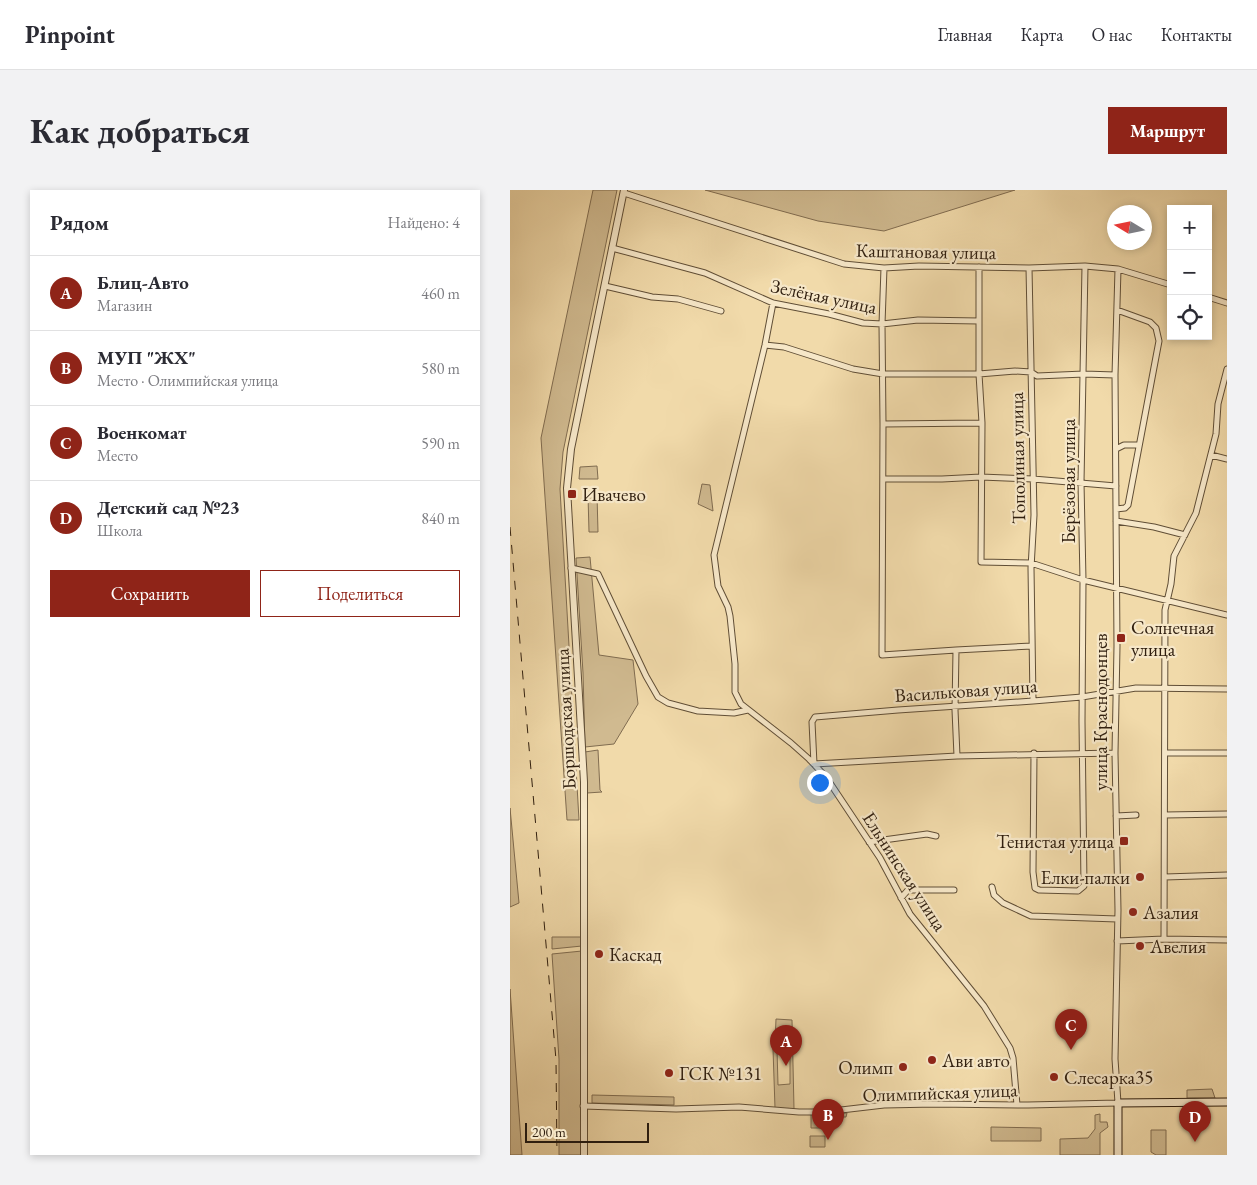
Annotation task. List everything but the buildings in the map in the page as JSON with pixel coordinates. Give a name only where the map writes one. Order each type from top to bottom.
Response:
[{"type":"main road","points":[[1118,1103],[1227,1102]]},
{"type":"main road","name":"улица Краснодонцев","points":[[1118,1103],[1118,1155]]},
{"type":"street","name":"Боршодская улица","points":[[584,1155],[584,782],[567,488],[569,462],[624,191]]},
{"type":"street","name":"Каштановая улица","points":[[624,191],[844,264],[884,268],[919,266],[1029,268],[1085,266],[1118,269],[1167,284]]},
{"type":"street","name":"Зелёная улица","points":[[612,248],[705,273],[774,303],[863,323],[882,324],[918,320],[979,321]]},
{"type":"street","name":"Берёзовая улица","points":[[1034,753],[1032,872],[1035,888],[1039,890],[1078,891],[1084,886],[1081,482],[1085,266]]},
{"type":"street","points":[[979,267],[979,374],[982,423],[981,562],[1032,564],[1083,580],[1227,615]]},
{"type":"street","points":[[884,268],[882,324],[882,655],[1032,646]]},
{"type":"street","name":"Тополиная улица","points":[[1029,268],[1034,515],[1032,564],[1033,701]]},
{"type":"street","name":"улица Краснодонцев","points":[[1118,269],[1115,752],[1117,919],[1115,1059],[1118,1103]]},
{"type":"street","points":[[605,286],[652,297],[678,300],[721,311]]},
{"type":"street","points":[[1212,298],[1227,303]]},
{"type":"street","points":[[774,303],[765,345],[784,347],[853,369],[883,374],[979,374],[1015,371],[1031,372],[1037,376],[1116,375]]},
{"type":"street","points":[[1116,509],[1125,508],[1128,505],[1159,341],[1156,328],[1150,322],[1117,310]]},
{"type":"street","name":"Ельнинская улица","points":[[765,345],[714,555],[718,586],[730,616],[735,664],[735,692],[741,704],[791,743],[826,777],[884,864],[910,914],[984,1006],[1005,1040],[1013,1058],[1017,1104]]},
{"type":"street","points":[[1164,939],[1166,600],[1171,584],[1174,556],[1196,513],[1216,434],[1218,404],[1227,369]]},
{"type":"street","points":[[883,424],[982,423]]},
{"type":"street","points":[[1116,449],[1124,445],[1139,445]]},
{"type":"street","points":[[1211,455],[1227,459]]},
{"type":"street","points":[[883,479],[1033,478],[1116,486]]},
{"type":"street","points":[[1116,521],[1154,527],[1185,535]]},
{"type":"street","points":[[572,568],[598,574],[646,676],[658,697],[698,711],[734,713],[748,710]]},
{"type":"street","points":[[956,650],[957,756]]},
{"type":"street","points":[[1166,688],[1227,689]]},
{"type":"street","name":"Васильковая улица","points":[[814,764],[812,722],[815,717],[1082,697],[1116,691],[1166,688]]},
{"type":"street","points":[[814,764],[957,756],[1115,752]]},
{"type":"street","points":[[1165,753],[1227,753]]},
{"type":"street","points":[[1165,815],[1227,814]]},
{"type":"street","points":[[1116,816],[1136,815]]},
{"type":"street","points":[[869,842],[927,834],[936,836]]},
{"type":"street","points":[[1164,877],[1227,876]]},
{"type":"street","points":[[992,887],[994,895],[1003,903],[1031,916],[1117,919]]},
{"type":"street","points":[[901,898],[908,890],[954,890]]},
{"type":"street","points":[[1117,941],[1164,939],[1227,940]]},
{"type":"street","name":"Олимпийская улица","points":[[583,1106],[676,1109],[738,1107],[824,1112],[884,1105],[1118,1103]]},
{"type":"shaded area","points":[[593,190],[617,190],[563,452],[560,489],[579,820],[567,820],[541,438]]},
{"type":"shaded area","points":[[705,190],[1015,190],[884,231],[818,221]]},
{"type":"shaded area","points":[[597,466],[598,479],[579,479],[580,467]]},
{"type":"shaded area","points":[[702,484],[710,485],[713,511],[698,504]]},
{"type":"shaded area","points":[[597,494],[598,532],[589,532],[588,495]]},
{"type":"shaded area","points":[[590,557],[599,655],[633,660],[638,704],[614,744],[585,747],[583,673],[576,558]]},
{"type":"shaded area","points":[[598,750],[600,790],[602,792],[587,793],[585,752]]},
{"type":"shaded area","points":[[510,808],[519,903],[510,907]]},
{"type":"shaded area","points":[[552,937],[582,937],[582,946],[552,949]]},
{"type":"shaded area","points":[[582,951],[582,1155],[559,1155],[559,1059],[552,954]]},
{"type":"shaded area","points":[[510,989],[522,1155],[510,1155]]},
{"type":"shaded area","points":[[776,1019],[792,1020],[794,1109],[775,1108],[773,1049],[777,1049],[778,1085],[790,1084],[790,1047],[781,1047],[775,1043]]},
{"type":"shaded area","points":[[1212,1089],[1215,1098],[1187,1098],[1187,1090]]},
{"type":"shaded area","points":[[592,1095],[674,1097],[674,1105],[592,1103]]},
{"type":"shaded area","points":[[847,1113],[846,1117],[832,1117],[832,1128],[811,1128],[811,1114]]},
{"type":"shaded area","points":[[1100,1114],[1100,1122],[1107,1122],[1108,1127],[1100,1133],[1100,1155],[1060,1155],[1060,1139],[1088,1138],[1095,1129],[1095,1115]]},
{"type":"shaded area","points":[[991,1127],[1041,1128],[1041,1141],[991,1141]]},
{"type":"shaded area","points":[[1151,1130],[1166,1130],[1166,1155],[1156,1155],[1151,1152]]},
{"type":"shaded area","points":[[810,1136],[825,1136],[825,1147],[810,1147]]},
{"type":"railway","points":[[510,527],[556,1060],[557,1155]]},
{"type":"place","name":"Ивачево","points":[[572,494]]},
{"type":"place","name":"Солнечная улица","points":[[1121,638]]},
{"type":"place","name":"Тенистая улица","points":[[1124,841]]},
{"type":"place","name":"Елки-палки","points":[[1140,877]]},
{"type":"place","name":"Азалия","points":[[1133,912]]},
{"type":"place","name":"Авелия","points":[[1140,946]]},
{"type":"place","name":"Каскад","points":[[599,954]]},
{"type":"place","name":"Военкомат","points":[[1071,1050]]},
{"type":"place","name":"Ави авто","points":[[932,1060]]},
{"type":"place","name":"Блиц-Авто","points":[[786,1066]]},
{"type":"place","name":"Олимп","points":[[903,1067]]},
{"type":"place","name":"ГСК №131","points":[[669,1073]]},
{"type":"place","name":"Слесарка35","points":[[1054,1077]]},
{"type":"place","name":"МУП \"ЖХ\"","points":[[828,1140]]},
{"type":"place","name":"Детский сад №23","points":[[1195,1142]]}]
